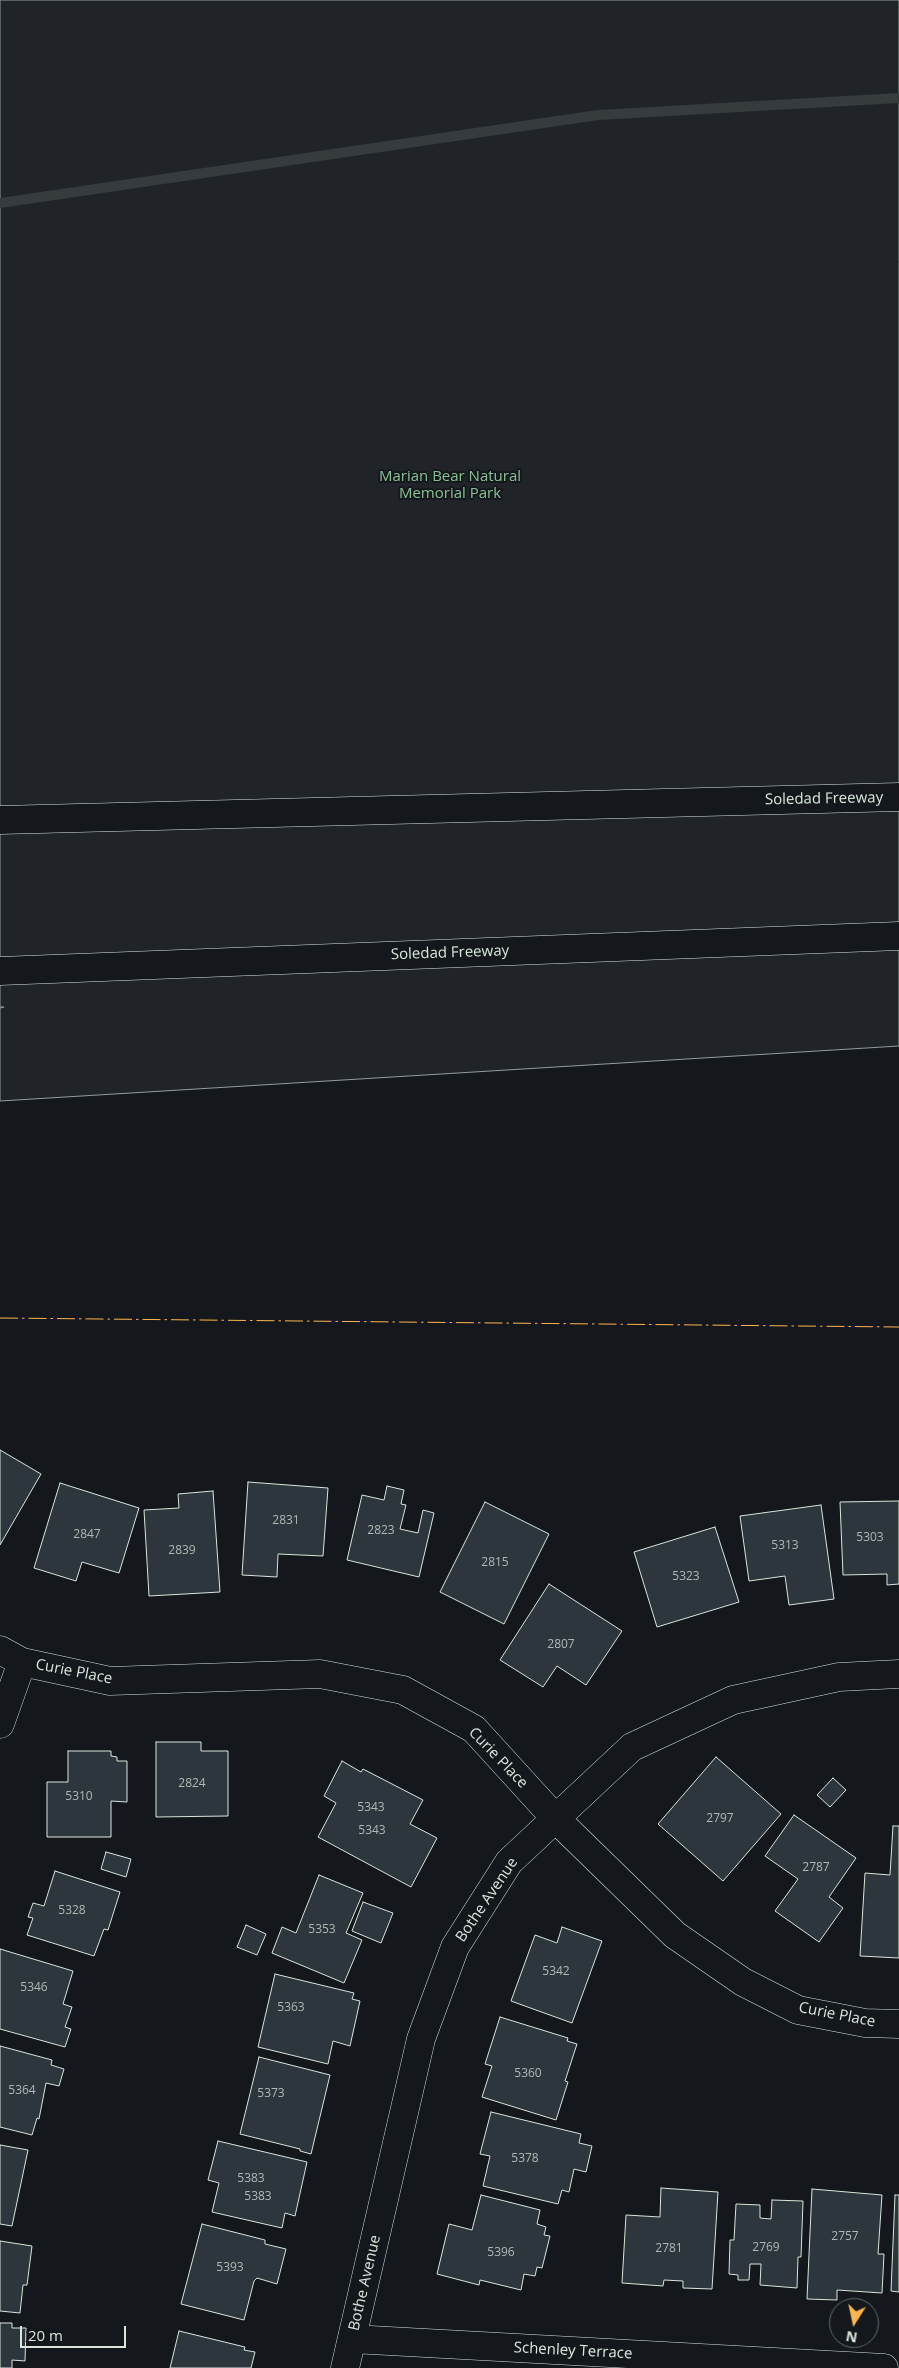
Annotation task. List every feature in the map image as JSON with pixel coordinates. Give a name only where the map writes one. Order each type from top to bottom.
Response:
[{"type":"main road","name":"Soledad Freeway","points":[[0,820],[899,797]]},
{"type":"main road","name":"Soledad Freeway","points":[[0,971],[899,936]]},
{"type":"main road","points":[[0,1724],[11,1656]]},
{"type":"main road","name":"Curie Place","points":[[11,1656],[110,1681],[320,1674],[403,1690],[474,1729],[556,1819],[675,1935],[743,1982],[798,2010],[865,2023],[899,2024]]},
{"type":"main road","name":"Bothe Avenue","points":[[345,2368],[421,2038],[455,1947],[509,1862],[632,1747],[733,1700],[839,1677],[899,1674]]},
{"type":"main road","name":"Schenley Terrace","points":[[352,2339],[884,2368]]},
{"type":"green space","name":"Marian Bear Natural Memorial Park","points":[[0,0],[899,0],[899,1046],[0,1101],[0,1008],[4,1007],[0,1007]]},
{"type":"building","points":[[0,1450],[41,1474],[0,1545]]},
{"type":"building","points":[[248,1482],[328,1488],[323,1556],[278,1554],[277,1577],[242,1575]]},
{"type":"building","points":[[60,1483],[139,1508],[119,1573],[82,1562],[76,1581],[34,1568]]},
{"type":"building","points":[[387,1486],[404,1490],[401,1504],[406,1505],[400,1529],[418,1533],[423,1510],[434,1513],[419,1577],[347,1560],[362,1495],[384,1500]]},
{"type":"building","points":[[213,1491],[220,1592],[149,1596],[144,1510],[179,1508],[178,1494]]},
{"type":"building","points":[[899,1501],[899,1584],[887,1585],[887,1574],[843,1575],[840,1502]]},
{"type":"building","points":[[485,1502],[549,1534],[504,1624],[440,1592]]},
{"type":"building","points":[[821,1505],[834,1599],[789,1605],[785,1576],[749,1581],[740,1516]]},
{"type":"building","points":[[715,1527],[739,1602],[657,1627],[634,1552]]},
{"type":"building","points":[[549,1584],[622,1631],[586,1685],[557,1666],[543,1687],[500,1660]]},
{"type":"building","points":[[156,1742],[201,1742],[201,1751],[228,1751],[228,1816],[156,1817]]},
{"type":"building","points":[[68,1751],[111,1751],[111,1756],[117,1757],[117,1761],[127,1761],[127,1802],[111,1801],[111,1837],[47,1837],[47,1782],[68,1782]]},
{"type":"building","points":[[716,1757],[781,1814],[723,1881],[658,1824]]},
{"type":"building","points":[[342,1761],[361,1772],[363,1769],[423,1800],[410,1824],[437,1838],[411,1887],[318,1837],[336,1803],[324,1796]]},
{"type":"building","points":[[833,1778],[846,1790],[830,1807],[817,1795]]},
{"type":"building","points":[[794,1815],[856,1858],[829,1897],[843,1908],[819,1942],[775,1911],[798,1879],[765,1856]]},
{"type":"building","points":[[893,1826],[899,1826],[899,1958],[860,1956],[865,1873],[890,1875]]},
{"type":"building","points":[[106,1852],[131,1859],[126,1877],[101,1869]]},
{"type":"building","points":[[55,1871],[120,1892],[108,1930],[104,1929],[94,1956],[27,1935],[33,1918],[28,1917],[33,1903],[44,1906]]},
{"type":"building","points":[[319,1875],[363,1893],[346,1933],[362,1940],[344,1983],[272,1953],[282,1927],[296,1933]]},
{"type":"building","points":[[363,1902],[393,1913],[381,1943],[352,1931]]},
{"type":"building","points":[[246,1925],[266,1934],[257,1955],[237,1947]]},
{"type":"building","points":[[562,1927],[602,1941],[572,2023],[511,2001],[535,1935],[557,1943]]},
{"type":"building","points":[[0,1949],[73,1971],[63,2004],[72,2007],[65,2027],[71,2029],[65,2047],[0,2029]]},
{"type":"building","points":[[275,1974],[354,1993],[352,1999],[360,2001],[350,2046],[333,2041],[328,2064],[258,2047]]},
{"type":"building","points":[[500,2017],[568,2038],[567,2041],[577,2044],[565,2081],[568,2082],[556,2120],[482,2097],[492,2066],[485,2064]]},
{"type":"building","points":[[0,2046],[52,2060],[51,2065],[64,2069],[59,2086],[46,2083],[39,2119],[37,2118],[32,2135],[0,2127]]},
{"type":"building","points":[[259,2057],[330,2075],[311,2154],[300,2151],[300,2149],[240,2134]]},
{"type":"building","points":[[491,2112],[581,2134],[579,2143],[592,2146],[586,2172],[574,2169],[569,2192],[562,2190],[558,2204],[483,2186],[490,2156],[480,2154]]},
{"type":"building","points":[[218,2141],[307,2162],[295,2216],[285,2213],[282,2228],[212,2212],[219,2183],[208,2180]]},
{"type":"building","points":[[0,2145],[28,2150],[12,2226],[0,2224]]},
{"type":"building","points":[[661,2188],[718,2192],[712,2289],[683,2288],[683,2281],[664,2280],[663,2286],[622,2283],[626,2215],[660,2217]]},
{"type":"building","points":[[812,2189],[882,2195],[878,2254],[884,2254],[882,2293],[837,2290],[837,2298],[807,2299]]},
{"type":"building","points":[[481,2195],[540,2210],[537,2224],[546,2227],[544,2235],[550,2236],[542,2268],[537,2267],[535,2276],[524,2274],[521,2290],[480,2280],[479,2285],[437,2274],[449,2224],[472,2230]]},
{"type":"building","points":[[895,2195],[899,2195],[899,2292],[891,2291]]},
{"type":"building","points":[[772,2200],[803,2201],[801,2257],[798,2257],[797,2288],[760,2285],[761,2264],[750,2264],[749,2280],[738,2280],[738,2275],[729,2274],[730,2240],[734,2240],[736,2204],[760,2205],[760,2218],[771,2219]]},
{"type":"building","points":[[202,2224],[265,2240],[265,2244],[286,2249],[277,2284],[257,2278],[254,2281],[244,2320],[181,2304]]},
{"type":"building","points":[[0,2241],[32,2246],[27,2285],[23,2285],[20,2313],[0,2311]]},
{"type":"building","points":[[0,2323],[12,2323],[12,2328],[26,2328],[25,2361],[12,2360],[12,2368],[0,2368]]},
{"type":"building","points":[[179,2331],[245,2347],[244,2350],[255,2352],[251,2368],[170,2368]]},
{"type":"waterway","points":[[0,203],[598,115],[899,98]]},
{"type":"power","points":[[0,1318],[899,1327]]}]
